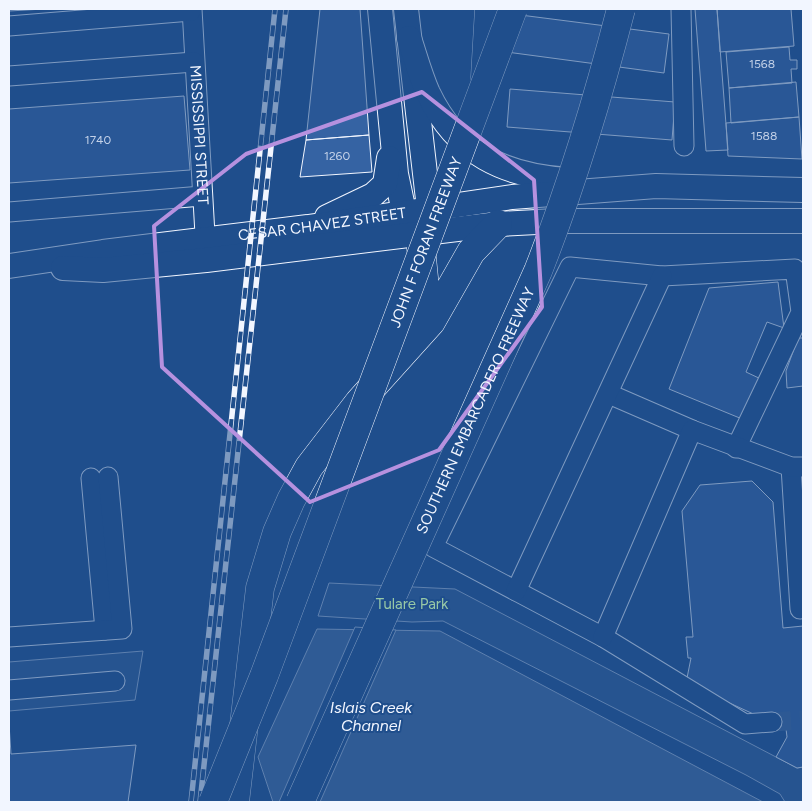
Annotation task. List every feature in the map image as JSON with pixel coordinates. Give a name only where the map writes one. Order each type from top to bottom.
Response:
[{"type":"highway","points":[[485,89],[489,9]]},
{"type":"highway","name":"JOHN F FORAN FREEWAY","points":[[213,802],[264,676],[337,476],[485,89],[513,9]]},
{"type":"highway","name":"SOUTHERN EMBARCADERO FREEWAY","points":[[300,802],[538,271],[563,208],[584,143],[621,9]]},
{"type":"highway","points":[[235,802],[260,588],[277,532],[291,500],[309,467],[332,434],[431,322],[471,252],[498,224]]},
{"type":"highway","points":[[412,342],[425,288],[420,235]]},
{"type":"main road","points":[[380,9],[390,129],[404,212],[420,235]]},
{"type":"main road","points":[[406,9],[429,208],[420,235]]},
{"type":"main road","points":[[409,38],[428,92],[443,119],[470,149],[500,167],[537,178],[656,186]]},
{"type":"main road","points":[[308,227],[373,195],[385,184],[388,174],[390,129]]},
{"type":"main road","name":"CESAR CHAVEZ STREET","points":[[15,266],[103,270],[308,227],[512,197],[656,186],[803,190]]},
{"type":"main road","name":"CESAR CHAVEZ STREET","points":[[205,250],[420,235],[498,224],[556,221],[803,221]]},
{"type":"street","points":[[681,9],[684,146]]},
{"type":"street","points":[[9,26],[191,10]]},
{"type":"street","name":"MISSISSIPPI STREET","points":[[191,10],[205,250]]},
{"type":"street","points":[[9,76],[194,62]]},
{"type":"street","points":[[9,212],[202,196]]},
{"type":"street","points":[[736,448],[801,312],[795,270],[662,276],[570,267],[433,546],[603,637],[745,724],[772,722]]},
{"type":"street","points":[[516,590],[609,394],[662,276]]},
{"type":"street","points":[[609,394],[736,448],[797,467],[800,609]]},
{"type":"street","points":[[603,637],[692,430]]},
{"type":"street","points":[[9,637],[114,630],[100,478]]},
{"type":"street","points":[[9,690],[115,681]]},
{"type":"highlighted area","points":[[422,92],[534,180],[542,307],[439,450],[310,502],[162,367],[154,226],[246,154]]},
{"type":"shaded area","name":"Tulare Park","points":[[329,583],[455,589],[797,768],[803,767],[803,802],[785,802],[780,794],[746,775],[443,621],[412,622],[318,616]]},
{"type":"shaded area","points":[[143,651],[135,700],[9,711],[9,662]]},
{"type":"water","name":"Islais Creek Channel","points":[[317,629],[440,631],[763,802],[273,802],[258,757]]},
{"type":"pier","points":[[355,627],[396,630],[320,802],[279,802]]},
{"type":"building","points":[[9,9],[44,9],[9,11]]},
{"type":"building","points":[[320,9],[360,9],[369,135],[306,140]]},
{"type":"building","points":[[695,9],[717,9],[728,150],[706,151]]},
{"type":"building","points":[[717,9],[791,9],[794,46],[720,52]]},
{"type":"building","points":[[489,11],[669,34],[664,73],[484,49]]},
{"type":"building","points":[[789,47],[790,60],[797,60],[797,69],[791,69],[792,83],[729,88],[726,52]]},
{"type":"building","points":[[796,82],[799,117],[731,123],[729,88]]},
{"type":"building","points":[[510,89],[675,102],[672,140],[507,127]]},
{"type":"building","points":[[184,96],[190,170],[9,183],[9,109]]},
{"type":"building","points":[[799,117],[802,159],[728,156],[726,123]]},
{"type":"building","points":[[369,135],[372,172],[300,177],[306,140]]},
{"type":"building","points":[[778,282],[784,328],[767,322],[746,372],[763,380],[747,421],[669,389],[709,288]]},
{"type":"building","points":[[798,338],[803,338],[803,386],[787,388],[786,371]]},
{"type":"building","points":[[752,481],[773,502],[783,628],[803,626],[803,767],[797,768],[776,757],[787,737],[786,729],[686,683],[691,658],[688,658],[686,637],[693,637],[682,511],[700,485]]},
{"type":"building","points":[[9,724],[11,754],[136,745],[128,802],[9,802]]},
{"type":"tunnel","points":[[772,722],[803,720]]},
{"type":"railway","points":[[191,802],[275,9]]},
{"type":"railway","points":[[200,802],[286,9]]}]
